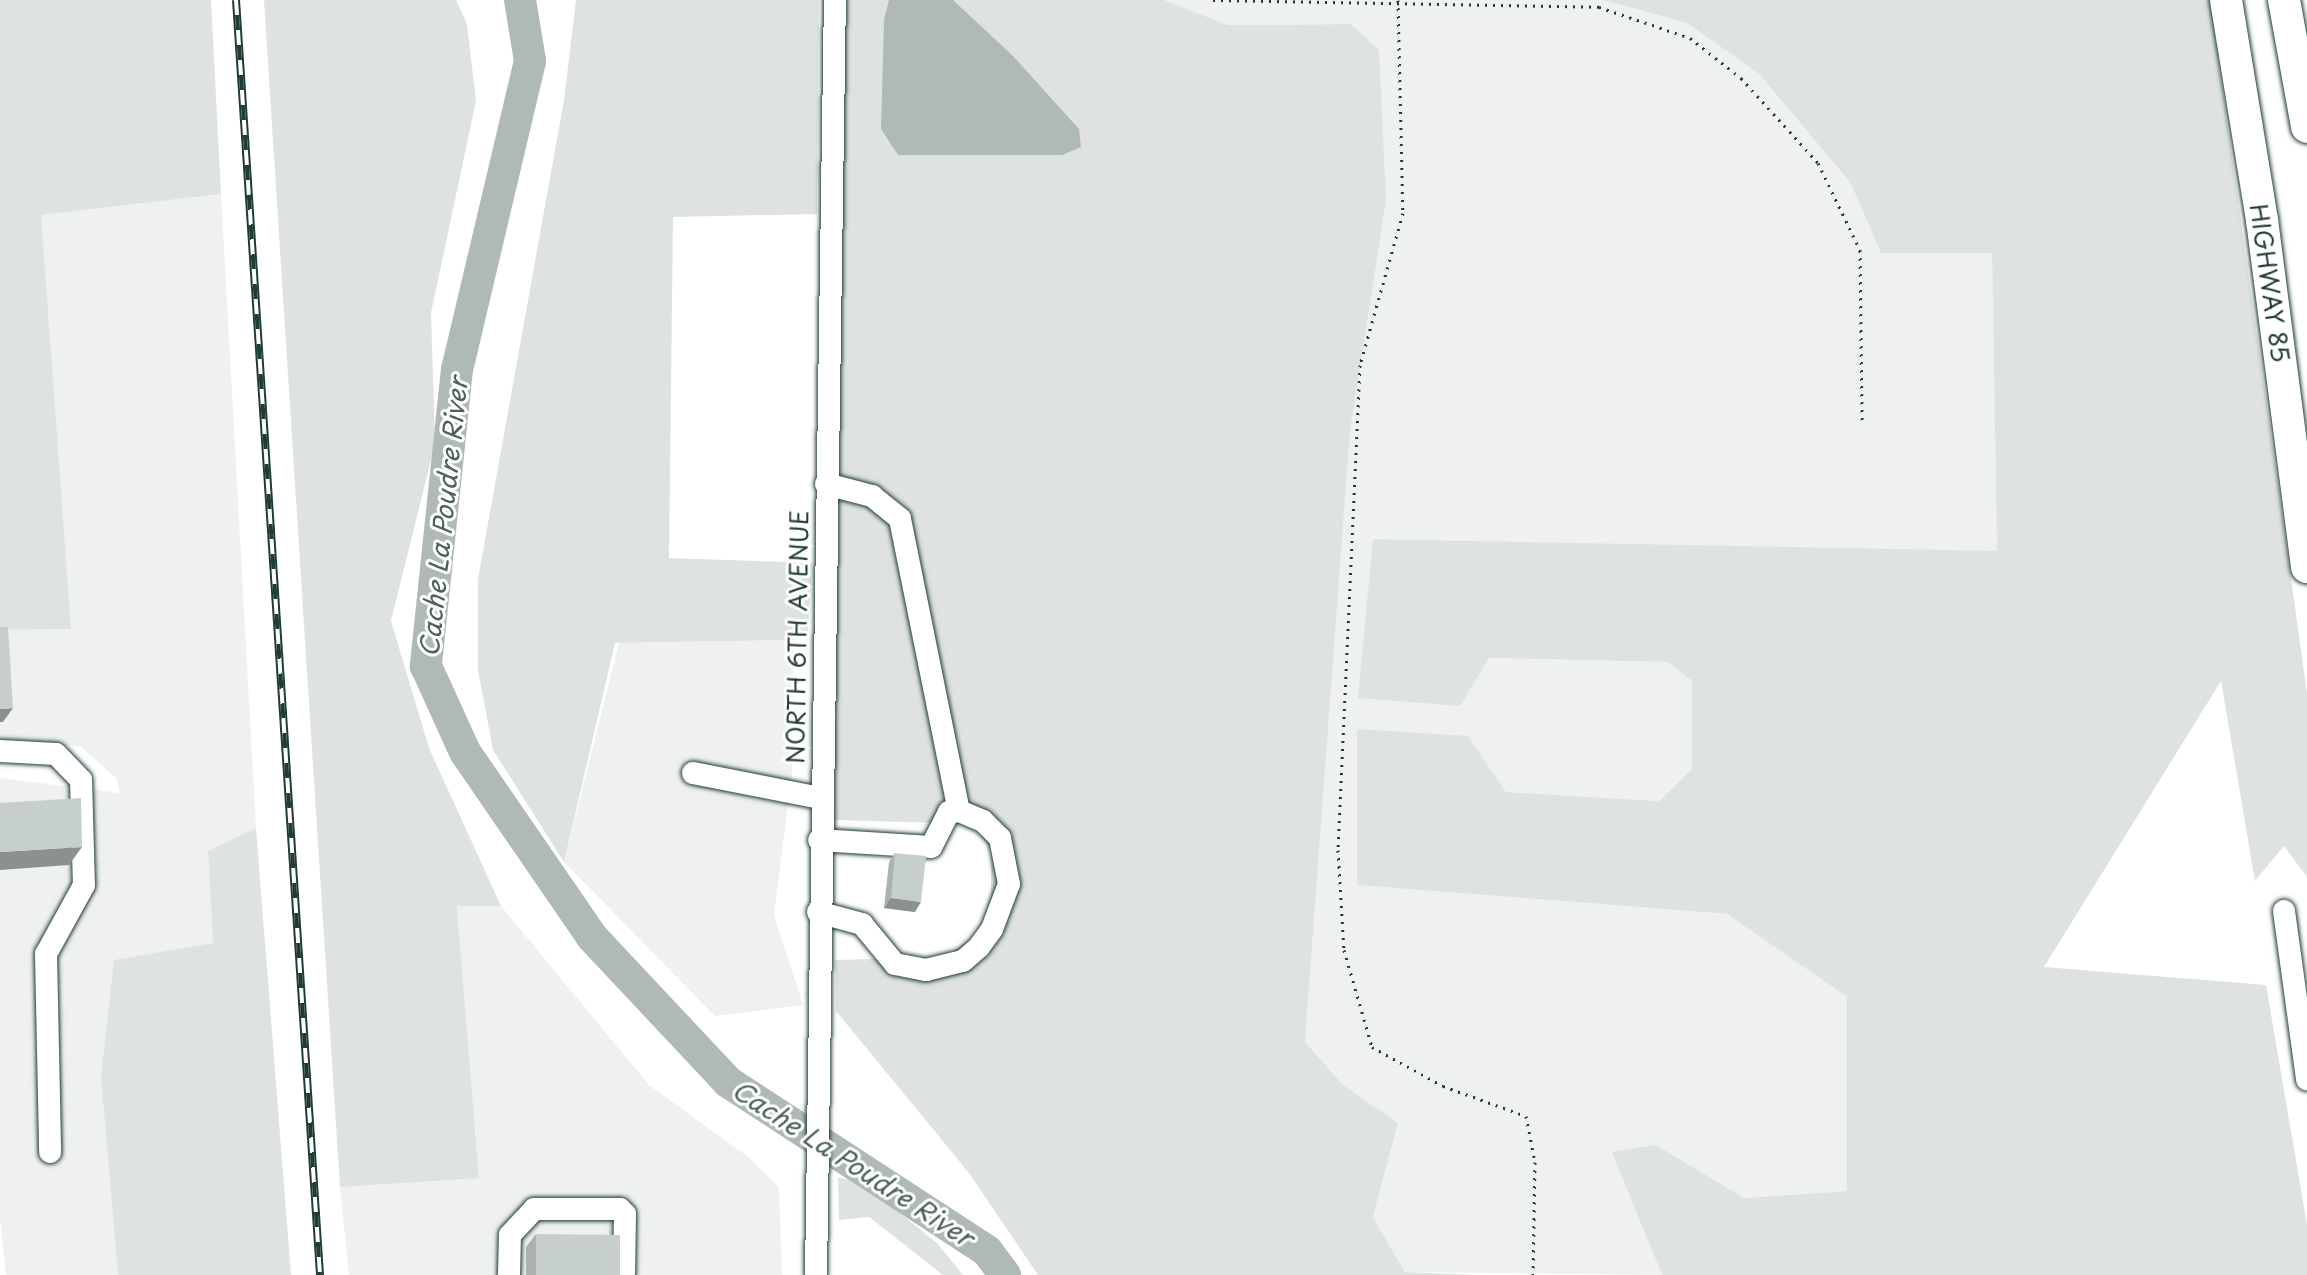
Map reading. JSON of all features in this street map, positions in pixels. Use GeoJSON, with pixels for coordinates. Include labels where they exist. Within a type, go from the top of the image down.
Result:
{"type":"FeatureCollection","features":[{"type":"Feature","properties":{"kind":"highway","name":"HIGHWAY 85"},"geometry":{"type":"LineString","coordinates":[[2226,0],[2262,220],[2307,567]]}},
{"type":"Feature","properties":{"kind":"highway"},"geometry":{"type":"LineString","coordinates":[[2284,0],[2307,127]]}},
{"type":"Feature","properties":{"kind":"street","name":"NORTH 6TH AVENUE"},"geometry":{"type":"LineString","coordinates":[[816,1275],[816,1007],[835,0]]}},
{"type":"Feature","properties":{"kind":"street"},"geometry":{"type":"LineString","coordinates":[[826,484],[872,496],[900,519],[959,811]]}},
{"type":"Feature","properties":{"kind":"street"},"geometry":{"type":"LineString","coordinates":[[0,751],[56,754],[81,780],[84,885],[46,954],[50,1152]]}},
{"type":"Feature","properties":{"kind":"street"},"geometry":{"type":"LineString","coordinates":[[693,773],[820,798]]}},
{"type":"Feature","properties":{"kind":"street"},"geometry":{"type":"LineString","coordinates":[[818,912],[862,924],[895,964],[926,970],[963,961],[992,929],[1009,884],[1000,838],[983,821],[959,811],[949,812],[931,847],[819,840]]}},
{"type":"Feature","properties":{"kind":"street"},"geometry":{"type":"LineString","coordinates":[[2284,911],[2307,1079]]}},
{"type":"Feature","properties":{"kind":"street"},"geometry":{"type":"LineString","coordinates":[[509,1275],[510,1235],[534,1209],[620,1209],[625,1214],[624,1275]]}},
{"type":"Feature","properties":{"kind":"path"},"geometry":{"type":"LineString","coordinates":[[1213,0],[1599,7],[1690,38],[1741,78],[1818,163],[1860,250],[1862,422]]}},
{"type":"Feature","properties":{"kind":"path"},"geometry":{"type":"LineString","coordinates":[[1398,2],[1403,213],[1360,365],[1338,850],[1344,950],[1372,1047],[1443,1086],[1526,1116],[1535,1162],[1533,1275]]}},
{"type":"Feature","properties":{"kind":"shaded area"},"geometry":{"type":"Polygon","coordinates":[[[0,0],[211,0],[221,194],[41,215],[71,629],[0,630],[0,0]]]}},
{"type":"Feature","properties":{"kind":"shaded area"},"geometry":{"type":"Polygon","coordinates":[[[264,0],[456,0],[467,24],[476,101],[431,313],[435,444],[391,621],[429,748],[501,906],[457,906],[479,1178],[340,1187],[264,0]]]}},
{"type":"Feature","properties":{"kind":"shaded area"},"geometry":{"type":"Polygon","coordinates":[[[576,0],[819,0],[817,214],[673,217],[669,558],[812,563],[808,632],[793,640],[615,643],[564,862],[493,750],[478,670],[478,579],[564,100],[576,0]]]}},
{"type":"Feature","properties":{"kind":"shaded area"},"geometry":{"type":"Polygon","coordinates":[[[845,0],[1164,0],[1228,25],[1351,24],[1379,50],[1386,202],[1350,432],[1305,1042],[1343,1085],[1398,1123],[1373,1217],[1405,1272],[1481,1275],[1038,1275],[969,1173],[836,1011],[835,960],[944,957],[979,934],[991,896],[991,852],[974,824],[834,820],[845,0]]]}},
{"type":"Feature","properties":{"kind":"shaded area"},"geometry":{"type":"Polygon","coordinates":[[[889,0],[953,0],[1013,56],[1079,129],[1081,147],[1062,155],[898,155],[881,129],[884,20],[889,0]]]}},
{"type":"Feature","properties":{"kind":"shaded area"},"geometry":{"type":"Polygon","coordinates":[[[1164,0],[1603,0],[1687,23],[1759,74],[1850,182],[1881,253],[1992,252],[1997,552],[1373,539],[1489,658],[1668,662],[1692,681],[1692,769],[1659,801],[1506,792],[1468,736],[1357,885],[1727,914],[1847,997],[1847,1191],[1744,1198],[1656,1145],[1613,1152],[1662,1275],[1405,1272],[1373,1217],[1398,1123],[1343,1085],[1305,1042],[1350,432],[1386,202],[1351,24],[1228,25],[1164,0]]]}},
{"type":"Feature","properties":{"kind":"shaded area"},"geometry":{"type":"Polygon","coordinates":[[[1603,0],[2210,0],[2307,693],[2307,877],[2284,846],[2255,881],[2221,681],[2044,967],[2266,985],[2307,1225],[2307,1275],[1662,1275],[1612,1152],[1656,1145],[1744,1198],[1847,1191],[1847,997],[1727,914],[1357,885],[1357,729],[1468,736],[1506,792],[1659,801],[1692,769],[1692,681],[1668,662],[1489,658],[1460,706],[1358,698],[1373,539],[1997,551],[1992,253],[1881,253],[1850,182],[1759,74],[1687,23],[1603,0]]]}},
{"type":"Feature","properties":{"kind":"shaded area"},"geometry":{"type":"Polygon","coordinates":[[[221,194],[256,828],[208,851],[213,943],[101,1078],[118,1275],[6,1275],[0,1219],[0,778],[120,793],[116,778],[80,746],[0,742],[0,630],[71,629],[40,215],[221,194]]]}},
{"type":"Feature","properties":{"kind":"shaded area"},"geometry":{"type":"Polygon","coordinates":[[[793,640],[792,773],[774,915],[803,1005],[715,1016],[564,862],[619,643],[793,640]]]}},
{"type":"Feature","properties":{"kind":"shaded area"},"geometry":{"type":"Polygon","coordinates":[[[256,828],[291,1275],[118,1275],[101,1078],[114,960],[213,943],[208,851],[256,828]]]}},
{"type":"Feature","properties":{"kind":"shaded area"},"geometry":{"type":"Polygon","coordinates":[[[457,905],[501,906],[649,1085],[747,1156],[779,1187],[782,1275],[349,1275],[340,1187],[479,1177],[457,905]]]}},
{"type":"Feature","properties":{"kind":"shaded area"},"geometry":{"type":"Polygon","coordinates":[[[838,1177],[863,1183],[938,1244],[963,1275],[943,1275],[869,1217],[839,1220],[838,1177]]]}},
{"type":"Feature","properties":{"kind":"building"},"geometry":{"type":"Polygon","coordinates":[[[0,627],[8,627],[13,708],[0,709],[0,627]]]}},
{"type":"Feature","properties":{"kind":"building"},"geometry":{"type":"Polygon","coordinates":[[[81,798],[82,847],[0,852],[0,803],[81,798]]]}},
{"type":"Feature","properties":{"kind":"building"},"geometry":{"type":"Polygon","coordinates":[[[895,853],[926,856],[921,902],[891,898],[895,853]]]}},
{"type":"Feature","properties":{"kind":"building"},"geometry":{"type":"Polygon","coordinates":[[[536,1234],[620,1235],[620,1275],[536,1275],[536,1234]]]}},
{"type":"Feature","properties":{"kind":"waterway","name":"Cache La Poudre River"},"geometry":{"type":"LineString","coordinates":[[520,0],[530,61],[457,369],[426,666],[465,752],[592,937],[728,1082],[987,1251],[1005,1275]]}},
{"type":"Feature","properties":{"kind":"railway"},"geometry":{"type":"LineString","coordinates":[[236,0],[320,1275]]}}]}
